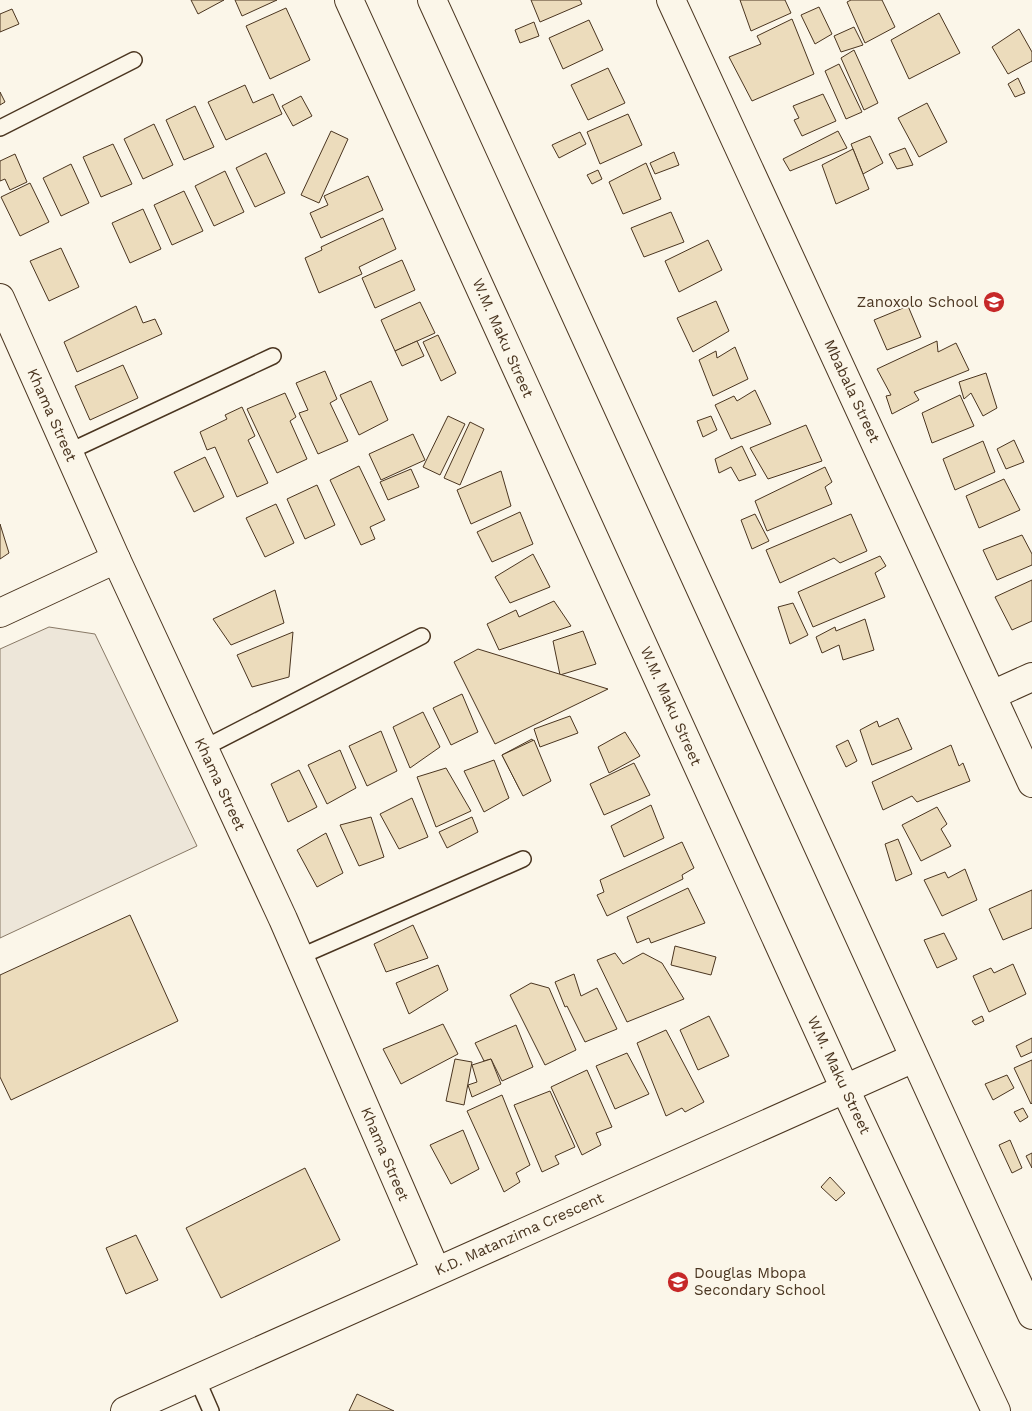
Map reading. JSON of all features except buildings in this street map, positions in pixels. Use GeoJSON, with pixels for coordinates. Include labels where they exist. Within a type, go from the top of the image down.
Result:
{"type":"FeatureCollection","features":[{"type":"Feature","properties":{"kind":"street","name":"W.M. Maku Street"},"geometry":{"type":"LineString","coordinates":[[350,0],[845,1089],[996,1411]]}},
{"type":"Feature","properties":{"kind":"street"},"geometry":{"type":"LineString","coordinates":[[432,0],[1032,1316]]}},
{"type":"Feature","properties":{"kind":"street","name":"Mbabala Street"},"geometry":{"type":"LineString","coordinates":[[671,0],[1032,783]]}},
{"type":"Feature","properties":{"kind":"street","name":"Khama Street"},"geometry":{"type":"LineString","coordinates":[[0,298],[116,559],[299,956],[436,1271]]}},
{"type":"Feature","properties":{"kind":"street"},"geometry":{"type":"LineString","coordinates":[[0,613],[116,559]]}},
{"type":"Feature","properties":{"kind":"street"},"geometry":{"type":"LineString","coordinates":[[992,695],[1032,677]]}},
{"type":"Feature","properties":{"kind":"street","name":"K.D. Matanzima Crescent"},"geometry":{"type":"LineString","coordinates":[[125,1411],[914,1058]]}},
{"type":"Feature","properties":{"kind":"lane"},"geometry":{"type":"LineString","coordinates":[[0,128],[134,60]]}},
{"type":"Feature","properties":{"kind":"lane"},"geometry":{"type":"LineString","coordinates":[[68,452],[272,356]]}},
{"type":"Feature","properties":{"kind":"lane"},"geometry":{"type":"LineString","coordinates":[[204,748],[422,636]]}},
{"type":"Feature","properties":{"kind":"lane"},"geometry":{"type":"LineString","coordinates":[[299,956],[523,859]]}},
{"type":"Feature","properties":{"kind":"lane"},"geometry":{"type":"LineString","coordinates":[[197,1379],[211,1411]]}},
{"type":"Feature","properties":{"kind":"shaded area"},"geometry":{"type":"Polygon","coordinates":[[[49,627],[95,634],[197,846],[0,938],[0,649],[49,627]]]}},
{"type":"Feature","properties":{"kind":"place","name":"Zanoxolo School"},"geometry":{"type":"Point","coordinates":[994,302]}},
{"type":"Feature","properties":{"kind":"place","name":"Douglas Mbopa Secondary School"},"geometry":{"type":"Point","coordinates":[678,1282]}}]}
